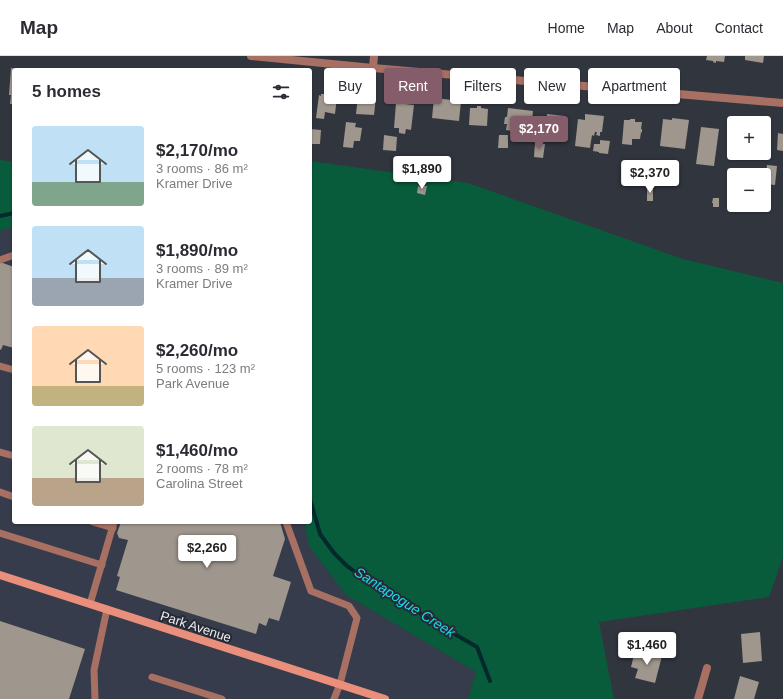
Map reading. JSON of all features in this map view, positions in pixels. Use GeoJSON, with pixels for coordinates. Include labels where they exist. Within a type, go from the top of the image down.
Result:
{"type":"FeatureCollection","features":[{"type":"Feature","properties":{"kind":"street"},"geometry":{"type":"LineString","coordinates":[[250,56],[373,68],[374,56]]}},
{"type":"Feature","properties":{"kind":"street"},"geometry":{"type":"LineString","coordinates":[[376,68],[783,102]]}},
{"type":"Feature","properties":{"kind":"street","name":"Park Avenue"},"geometry":{"type":"LineString","coordinates":[[0,575],[385,699]]}},
{"type":"Feature","properties":{"kind":"street"},"geometry":{"type":"LineString","coordinates":[[698,699],[707,668]]}},
{"type":"Feature","properties":{"kind":"lane"},"geometry":{"type":"LineString","coordinates":[[0,260],[12,255]]}},
{"type":"Feature","properties":{"kind":"lane"},"geometry":{"type":"LineString","coordinates":[[0,366],[12,369]]}},
{"type":"Feature","properties":{"kind":"lane"},"geometry":{"type":"LineString","coordinates":[[0,452],[12,455]]}},
{"type":"Feature","properties":{"kind":"lane"},"geometry":{"type":"LineString","coordinates":[[0,492],[12,496]]}},
{"type":"Feature","properties":{"kind":"lane"},"geometry":{"type":"LineString","coordinates":[[287,524],[311,591],[349,606],[357,618],[340,684],[334,699]]}},
{"type":"Feature","properties":{"kind":"lane"},"geometry":{"type":"LineString","coordinates":[[90,604],[114,525]]}},
{"type":"Feature","properties":{"kind":"lane"},"geometry":{"type":"LineString","coordinates":[[0,533],[102,564]]}},
{"type":"Feature","properties":{"kind":"lane"},"geometry":{"type":"LineString","coordinates":[[95,699],[94,670],[107,609]]}},
{"type":"Feature","properties":{"kind":"lane"},"geometry":{"type":"LineString","coordinates":[[152,677],[222,699]]}},
{"type":"Feature","properties":{"kind":"shaded area"},"geometry":{"type":"Polygon","coordinates":[[[7,228],[12,229],[12,524],[304,524],[309,546],[346,595],[476,672],[468,699],[0,699],[0,231],[7,228]]]}},
{"type":"Feature","properties":{"kind":"green space"},"geometry":{"type":"Polygon","coordinates":[[[0,160],[12,162],[12,229],[7,228],[0,231],[0,160]]]}},
{"type":"Feature","properties":{"kind":"green space"},"geometry":{"type":"Polygon","coordinates":[[[312,161],[468,183],[683,259],[783,283],[783,557],[769,597],[599,622],[614,699],[468,699],[476,672],[346,595],[309,546],[304,524],[312,524],[312,161]]]}},
{"type":"Feature","properties":{"kind":"building"},"geometry":{"type":"Polygon","coordinates":[[[707,56],[725,56],[724,62],[716,61],[716,63],[706,60],[707,56]]]}},
{"type":"Feature","properties":{"kind":"building"},"geometry":{"type":"Polygon","coordinates":[[[745,56],[764,56],[763,63],[745,60],[745,56]]]}},
{"type":"Feature","properties":{"kind":"building"},"geometry":{"type":"Polygon","coordinates":[[[11,68],[12,104],[10,104],[11,95],[9,95],[11,68]]]}},
{"type":"Feature","properties":{"kind":"building"},"geometry":{"type":"Polygon","coordinates":[[[321,94],[324,94],[324,104],[336,104],[335,114],[325,112],[324,119],[316,118],[319,95],[321,96],[321,94]]]}},
{"type":"Feature","properties":{"kind":"building"},"geometry":{"type":"Polygon","coordinates":[[[442,99],[450,100],[450,104],[461,104],[459,121],[432,118],[433,104],[442,104],[442,99]]]}},
{"type":"Feature","properties":{"kind":"building"},"geometry":{"type":"Polygon","coordinates":[[[357,104],[375,104],[374,115],[356,114],[357,104]]]}},
{"type":"Feature","properties":{"kind":"building"},"geometry":{"type":"Polygon","coordinates":[[[396,104],[414,105],[411,130],[406,129],[405,134],[399,133],[399,128],[394,128],[396,104]]]}},
{"type":"Feature","properties":{"kind":"building"},"geometry":{"type":"Polygon","coordinates":[[[477,106],[488,109],[487,126],[469,125],[470,108],[477,108],[477,106]]]}},
{"type":"Feature","properties":{"kind":"building"},"geometry":{"type":"Polygon","coordinates":[[[508,108],[533,111],[530,139],[512,136],[512,131],[506,130],[507,124],[504,124],[505,117],[507,117],[508,108]]]}},
{"type":"Feature","properties":{"kind":"building"},"geometry":{"type":"Polygon","coordinates":[[[547,114],[565,116],[564,132],[546,130],[547,114]]]}},
{"type":"Feature","properties":{"kind":"building"},"geometry":{"type":"Polygon","coordinates":[[[585,114],[604,116],[602,132],[600,132],[600,136],[596,135],[597,132],[595,132],[594,136],[592,135],[590,148],[575,146],[578,119],[585,120],[585,114]]]}},
{"type":"Feature","properties":{"kind":"building"},"geometry":{"type":"Polygon","coordinates":[[[672,118],[689,120],[685,149],[660,146],[663,119],[672,120],[672,118]]]}},
{"type":"Feature","properties":{"kind":"building"},"geometry":{"type":"Polygon","coordinates":[[[635,119],[635,122],[642,122],[642,133],[641,132],[640,139],[632,139],[632,145],[622,144],[624,120],[635,119]]]}},
{"type":"Feature","properties":{"kind":"building"},"geometry":{"type":"Polygon","coordinates":[[[346,122],[356,123],[355,127],[362,128],[360,141],[354,141],[353,148],[343,147],[346,122]]]}},
{"type":"Feature","properties":{"kind":"building"},"geometry":{"type":"Polygon","coordinates":[[[701,127],[719,129],[714,166],[696,164],[701,127]]]}},
{"type":"Feature","properties":{"kind":"building"},"geometry":{"type":"Polygon","coordinates":[[[312,129],[321,130],[320,144],[312,144],[312,129]]]}},
{"type":"Feature","properties":{"kind":"building"},"geometry":{"type":"Polygon","coordinates":[[[778,133],[783,134],[783,151],[777,150],[778,133]]]}},
{"type":"Feature","properties":{"kind":"building"},"geometry":{"type":"Polygon","coordinates":[[[384,135],[397,137],[396,151],[383,150],[384,135]]]}},
{"type":"Feature","properties":{"kind":"building"},"geometry":{"type":"Polygon","coordinates":[[[499,135],[508,135],[508,148],[498,148],[499,135]]]}},
{"type":"Feature","properties":{"kind":"building"},"geometry":{"type":"Polygon","coordinates":[[[600,140],[610,141],[608,154],[593,151],[594,144],[600,144],[600,140]]]}},
{"type":"Feature","properties":{"kind":"building"},"geometry":{"type":"Polygon","coordinates":[[[535,143],[545,144],[543,158],[534,157],[535,143]]]}},
{"type":"Feature","properties":{"kind":"building"},"geometry":{"type":"Polygon","coordinates":[[[767,165],[777,166],[775,185],[771,185],[771,168],[767,168],[767,165]]]}},
{"type":"Feature","properties":{"kind":"building"},"geometry":{"type":"Polygon","coordinates":[[[422,183],[425,184],[424,186],[427,186],[425,195],[417,193],[418,186],[421,187],[422,183]]]}},
{"type":"Feature","properties":{"kind":"building"},"geometry":{"type":"Polygon","coordinates":[[[647,187],[653,187],[653,201],[647,201],[647,187]]]}},
{"type":"Feature","properties":{"kind":"building"},"geometry":{"type":"Polygon","coordinates":[[[713,198],[719,198],[719,207],[713,207],[713,198]]]}},
{"type":"Feature","properties":{"kind":"building"},"geometry":{"type":"Polygon","coordinates":[[[0,262],[12,266],[12,347],[3,345],[1,350],[0,262]]]}},
{"type":"Feature","properties":{"kind":"building"},"geometry":{"type":"Polygon","coordinates":[[[120,524],[281,524],[285,539],[273,576],[291,582],[279,621],[269,618],[266,626],[259,623],[256,634],[116,590],[120,577],[117,576],[128,540],[119,538],[117,533],[120,524]]]}},
{"type":"Feature","properties":{"kind":"building"},"geometry":{"type":"Polygon","coordinates":[[[0,621],[85,649],[69,699],[0,699],[0,621]]]}},
{"type":"Feature","properties":{"kind":"building"},"geometry":{"type":"Polygon","coordinates":[[[760,632],[762,661],[743,663],[741,634],[760,632]]]}},
{"type":"Feature","properties":{"kind":"building"},"geometry":{"type":"Polygon","coordinates":[[[635,651],[642,653],[642,651],[662,656],[655,683],[635,678],[638,669],[631,667],[635,651]]]}},
{"type":"Feature","properties":{"kind":"building"},"geometry":{"type":"Polygon","coordinates":[[[740,676],[759,682],[754,699],[734,699],[740,676]]]}},
{"type":"Feature","properties":{"kind":"waterway","name":"Santapogue Creek"},"geometry":{"type":"LineString","coordinates":[[0,216],[12,213]]}},
{"type":"Feature","properties":{"kind":"waterway","name":"Santapogue Creek"},"geometry":{"type":"LineString","coordinates":[[312,506],[320,534],[334,553],[347,566],[366,580],[404,601],[425,617],[477,647],[490,681]]}}]}
